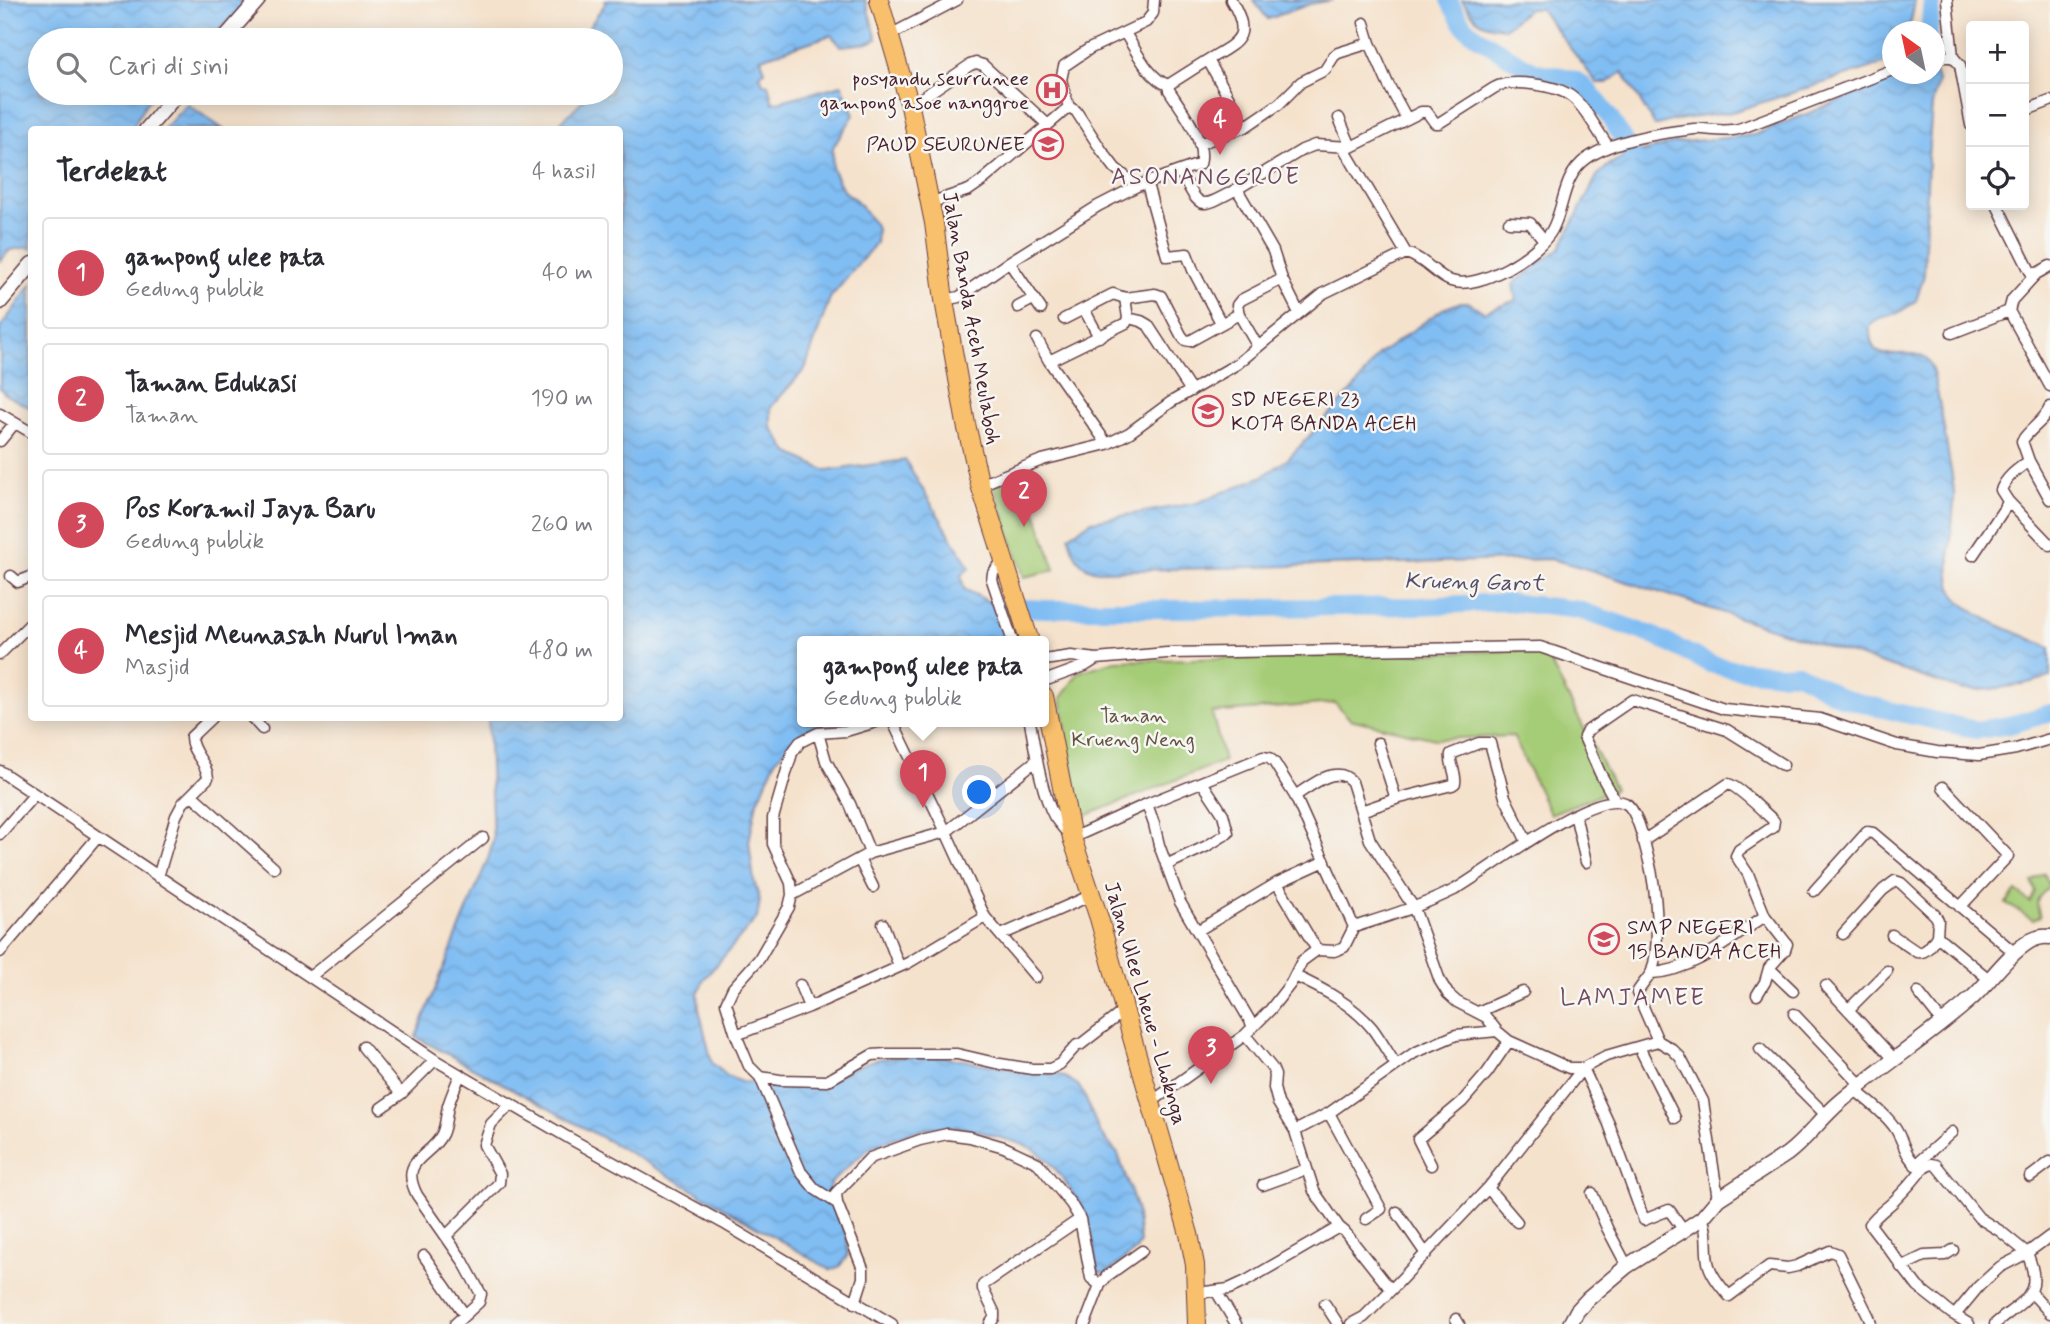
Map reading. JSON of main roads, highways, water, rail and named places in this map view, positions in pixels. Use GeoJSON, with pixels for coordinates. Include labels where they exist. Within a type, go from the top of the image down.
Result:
{"type":"FeatureCollection","features":[{"type":"Feature","properties":{"kind":"highway","name":"Jalan Banda Aceh Meulaboh"},"geometry":{"type":"LineString","coordinates":[[879,0],[911,106],[934,223],[944,300],[966,424],[980,485],[1004,559],[1004,588],[1027,636]]}},
{"type":"Feature","properties":{"kind":"highway","name":"Jalan Ulee Lheue - Lhoknga"},"geometry":{"type":"LineString","coordinates":[[1049,721],[1072,838],[1092,895],[1189,1234],[1195,1265],[1197,1324]]}},
{"type":"Feature","properties":{"kind":"water"},"geometry":{"type":"Polygon","coordinates":[[[0,0],[249,0],[221,28],[28,28],[28,105],[145,105],[134,126],[28,126],[28,247],[10,250],[0,261],[0,0]]]}},
{"type":"Feature","properties":{"kind":"water"},"geometry":{"type":"Polygon","coordinates":[[[605,0],[865,0],[877,39],[868,43],[841,46],[831,35],[761,58],[765,71],[760,74],[763,84],[768,84],[773,103],[842,85],[854,115],[833,147],[832,168],[843,190],[857,201],[877,228],[876,243],[830,298],[805,369],[771,407],[771,426],[788,452],[826,471],[905,460],[970,568],[961,575],[964,589],[999,607],[1009,636],[797,636],[797,727],[817,727],[803,732],[776,759],[756,806],[749,842],[754,881],[760,900],[757,918],[704,979],[698,994],[712,1063],[727,1076],[741,1082],[814,1084],[883,1058],[940,1056],[1030,1072],[1059,1074],[1078,1085],[1100,1133],[1118,1154],[1136,1207],[1140,1243],[1135,1251],[1107,1273],[1099,1273],[1097,1270],[1089,1229],[1072,1193],[1044,1157],[1024,1145],[976,1130],[939,1127],[914,1131],[870,1149],[830,1184],[828,1192],[847,1235],[848,1255],[839,1267],[831,1270],[616,1145],[416,1037],[489,856],[493,839],[488,721],[623,721],[623,126],[557,126],[578,105],[623,105],[623,28],[588,28],[605,0]]]}},
{"type":"Feature","properties":{"kind":"water"},"geometry":{"type":"Polygon","coordinates":[[[1253,0],[1333,0],[1310,4],[1268,19],[1253,0]]]}},
{"type":"Feature","properties":{"kind":"water"},"geometry":{"type":"Polygon","coordinates":[[[1462,0],[1915,0],[1911,21],[1882,21],[1882,64],[1732,112],[1670,121],[1655,126],[1623,72],[1607,83],[1597,83],[1540,9],[1529,9],[1504,28],[1478,21],[1462,0]]]}},
{"type":"Feature","properties":{"kind":"water"},"geometry":{"type":"Polygon","coordinates":[[[1882,84],[1937,84],[1932,105],[1928,158],[1924,275],[1916,301],[1898,313],[1880,318],[1870,326],[1871,340],[1875,349],[1881,353],[1916,355],[1927,359],[1931,366],[1953,483],[1954,505],[1949,562],[1952,587],[1956,596],[1975,613],[2050,648],[2050,677],[2006,687],[1963,690],[1551,559],[1098,571],[1086,567],[1075,554],[1069,536],[1092,521],[1197,503],[1263,476],[1288,459],[1357,385],[1378,355],[1443,309],[1468,302],[1484,312],[1516,300],[1513,284],[1560,248],[1597,176],[1610,164],[1624,157],[1674,143],[1754,135],[1882,84]]]}},
{"type":"Feature","properties":{"kind":"water"},"geometry":{"type":"Polygon","coordinates":[[[188,105],[219,126],[167,126],[188,105]]]}},
{"type":"Feature","properties":{"kind":"water"},"geometry":{"type":"Polygon","coordinates":[[[28,289],[28,406],[6,395],[0,388],[0,328],[28,289]]]}},
{"type":"Feature","properties":{"kind":"waterway"},"geometry":{"type":"LineString","coordinates":[[1449,0],[1466,28],[1489,44],[1535,71],[1572,79],[1585,87],[1608,115],[1632,155]]}},
{"type":"Feature","properties":{"kind":"waterway"},"geometry":{"type":"LineString","coordinates":[[1930,21],[1932,0]]}},
{"type":"Feature","properties":{"kind":"waterway","name":"Krueng Garot"},"geometry":{"type":"LineString","coordinates":[[999,607],[1177,609],[1508,602],[1579,610],[1652,635],[1710,664],[1732,669],[1798,673],[1842,698],[1977,730],[2010,725],[2050,713]]}},
{"type":"Feature","properties":{"kind":"place","name":"posyandu seurrunee gampong asoe nanggroe"},"geometry":{"type":"Point","coordinates":[1052,90]}},
{"type":"Feature","properties":{"kind":"place","name":"PAUD SEURUNEE"},"geometry":{"type":"Point","coordinates":[1048,144]}},
{"type":"Feature","properties":{"kind":"place","name":"Mesjid Meunasah Nurul Iman"},"geometry":{"type":"Point","coordinates":[1220,155]}},
{"type":"Feature","properties":{"kind":"place","name":"SD NEGERI 23 KOTA BANDA ACEH"},"geometry":{"type":"Point","coordinates":[1208,411]}},
{"type":"Feature","properties":{"kind":"place","name":"Taman Edukasi"},"geometry":{"type":"Point","coordinates":[1024,527]}},
{"type":"Feature","properties":{"kind":"place","name":"gampong ulee pata"},"geometry":{"type":"Point","coordinates":[923,808]}},
{"type":"Feature","properties":{"kind":"place","name":"SMP NEGERI 15 BANDA ACEH"},"geometry":{"type":"Point","coordinates":[1604,939]}},
{"type":"Feature","properties":{"kind":"place","name":"Pos Koramil Jaya Baru"},"geometry":{"type":"Point","coordinates":[1211,1084]}},
{"type":"Feature","properties":{"kind":"district","name":"ASONANGGROE"},"geometry":{"type":"Point","coordinates":[1206,176]}},
{"type":"Feature","properties":{"kind":"district","name":"LAMJAMEE"},"geometry":{"type":"Point","coordinates":[1633,997]}},
{"type":"Feature","properties":{"kind":"park label","name":"Taman Krueng Neng"},"geometry":{"type":"Point","coordinates":[1133,727]}}]}
